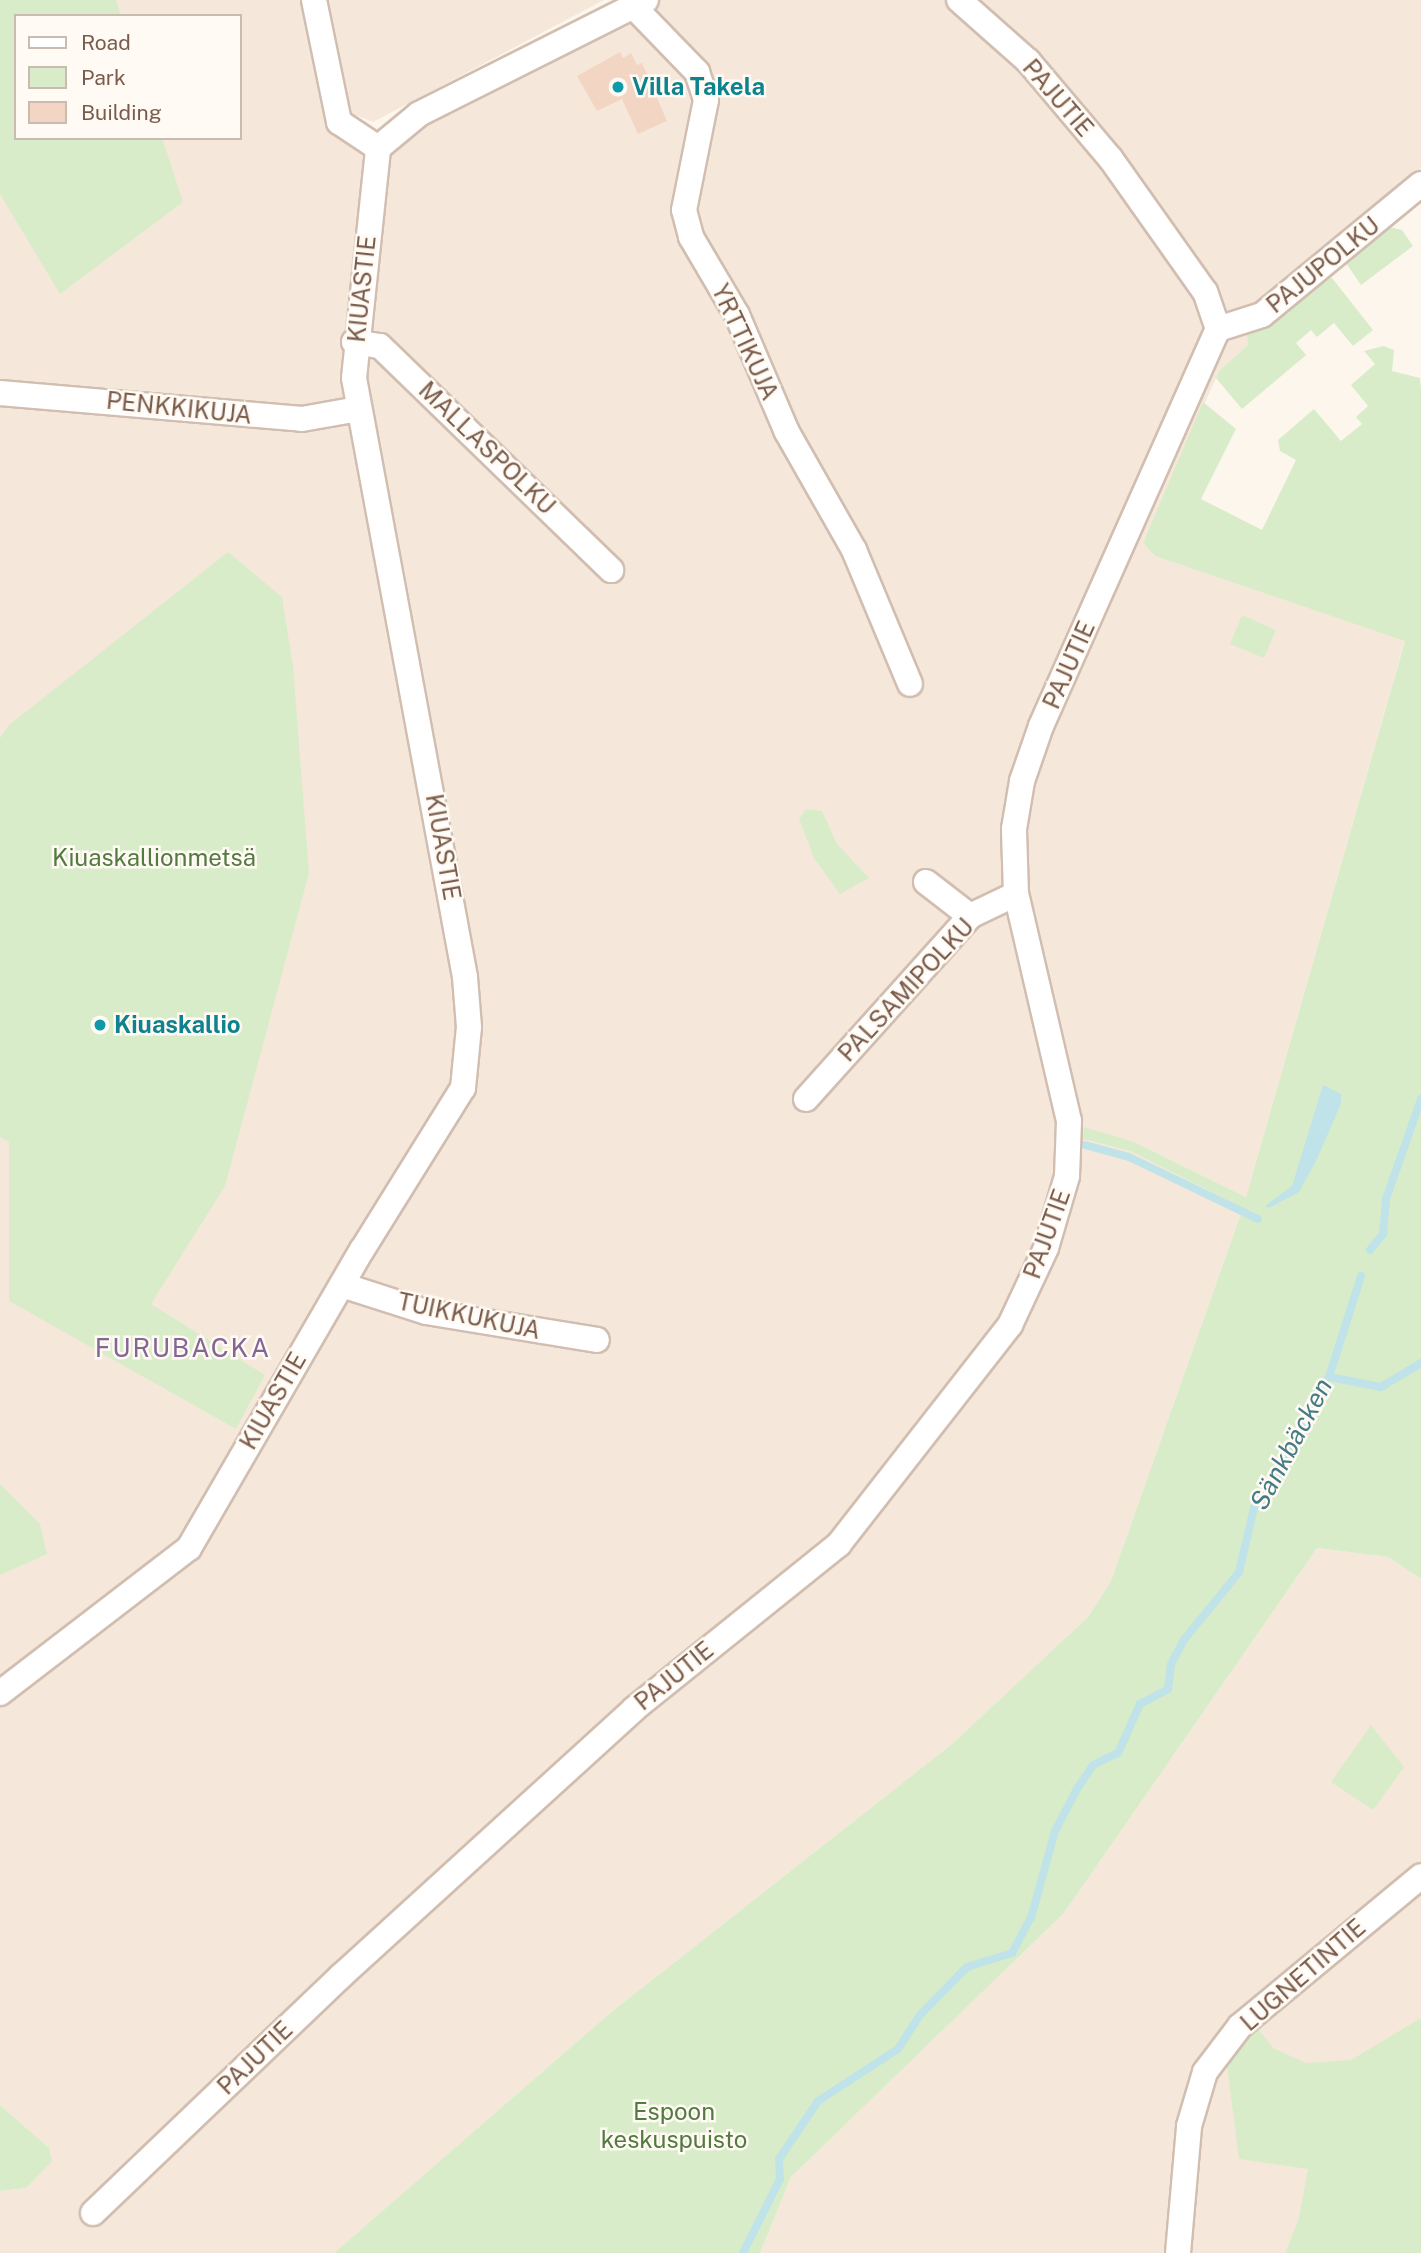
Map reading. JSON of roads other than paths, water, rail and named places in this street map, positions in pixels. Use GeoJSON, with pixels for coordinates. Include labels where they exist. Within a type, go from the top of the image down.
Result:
{"type":"FeatureCollection","features":[{"type":"Feature","properties":{"kind":"street"},"geometry":{"type":"LineString","coordinates":[[314,0],[339,122],[378,148],[419,114],[640,3]]}},
{"type":"Feature","properties":{"kind":"street","name":"PAJUTIE"},"geometry":{"type":"LineString","coordinates":[[93,2213],[341,1976],[634,1709],[839,1544],[1010,1325],[1046,1248],[1068,1176],[1068,1135],[1016,894],[1014,829],[1030,754],[1217,329],[1205,292],[1110,158],[1028,61],[959,0]]}},
{"type":"Feature","properties":{"kind":"street","name":"YRTTIKUJA"},"geometry":{"type":"LineString","coordinates":[[640,3],[697,72],[706,100],[684,211],[691,237],[737,315],[787,432],[854,550],[910,684]]}},
{"type":"Feature","properties":{"kind":"street","name":"KIUASTIE"},"geometry":{"type":"LineString","coordinates":[[0,1693],[189,1548],[342,1285],[463,1088],[468,1027],[418,704],[359,409],[354,342],[378,148]]}},
{"type":"Feature","properties":{"kind":"street","name":"PAJUPOLKU"},"geometry":{"type":"LineString","coordinates":[[1217,329],[1262,315],[1421,184]]}},
{"type":"Feature","properties":{"kind":"street","name":"MALLASPOLKU"},"geometry":{"type":"LineString","coordinates":[[354,342],[380,346],[611,570]]}},
{"type":"Feature","properties":{"kind":"street","name":"PENKKIKUJA"},"geometry":{"type":"LineString","coordinates":[[0,393],[302,419],[359,409]]}},
{"type":"Feature","properties":{"kind":"street"},"geometry":{"type":"LineString","coordinates":[[926,882],[970,916]]}},
{"type":"Feature","properties":{"kind":"street","name":"PALSAMIPOLKU"},"geometry":{"type":"LineString","coordinates":[[806,1099],[970,916],[1016,894]]}},
{"type":"Feature","properties":{"kind":"street","name":"TUIKKUKUJA"},"geometry":{"type":"LineString","coordinates":[[342,1285],[426,1312],[597,1340]]}},
{"type":"Feature","properties":{"kind":"street","name":"LUGNETINTIE"},"geometry":{"type":"LineString","coordinates":[[1178,2253],[1191,2113],[1205,2072],[1240,2026],[1421,1876]]}},
{"type":"Feature","properties":{"kind":"water"},"geometry":{"type":"Polygon","coordinates":[[[1323,1085],[1341,1094],[1341,1104],[1316,1161],[1299,1192],[1269,1208],[1265,1206],[1292,1186],[1323,1085]]]}},
{"type":"Feature","properties":{"kind":"waterway","name":"Sänkbäcken"},"geometry":{"type":"LineString","coordinates":[[1370,1250],[1383,1234],[1386,1199],[1421,1099]]}},
{"type":"Feature","properties":{"kind":"waterway"},"geometry":{"type":"LineString","coordinates":[[1085,1145],[1129,1157],[1258,1219]]}},
{"type":"Feature","properties":{"kind":"waterway","name":"Sänkbäcken"},"geometry":{"type":"LineString","coordinates":[[743,2253],[780,2179],[779,2159],[818,2101],[898,2049],[920,2015],[967,1967],[1012,1953],[1031,1918],[1055,1831],[1077,1789],[1093,1765],[1118,1753],[1140,1704],[1168,1689],[1171,1664],[1183,1641],[1239,1572],[1254,1508],[1278,1480],[1314,1396],[1329,1377],[1361,1276]]}},
{"type":"Feature","properties":{"kind":"waterway"},"geometry":{"type":"LineString","coordinates":[[1329,1377],[1381,1387],[1421,1363]]}},
{"type":"Feature","properties":{"kind":"place","name":"Villa Takela"},"geometry":{"type":"Point","coordinates":[618,87]}},
{"type":"Feature","properties":{"kind":"place","name":"Kiuaskallio"},"geometry":{"type":"Point","coordinates":[100,1025]}},
{"type":"Feature","properties":{"kind":"district","name":"FURUBACKA"},"geometry":{"type":"Point","coordinates":[183,1348]}},
{"type":"Feature","properties":{"kind":"park label","name":"Kiuaskallionmetsä"},"geometry":{"type":"Point","coordinates":[154,858]}},
{"type":"Feature","properties":{"kind":"park label","name":"Espoon keskuspuisto"},"geometry":{"type":"Point","coordinates":[674,2126]}}]}
